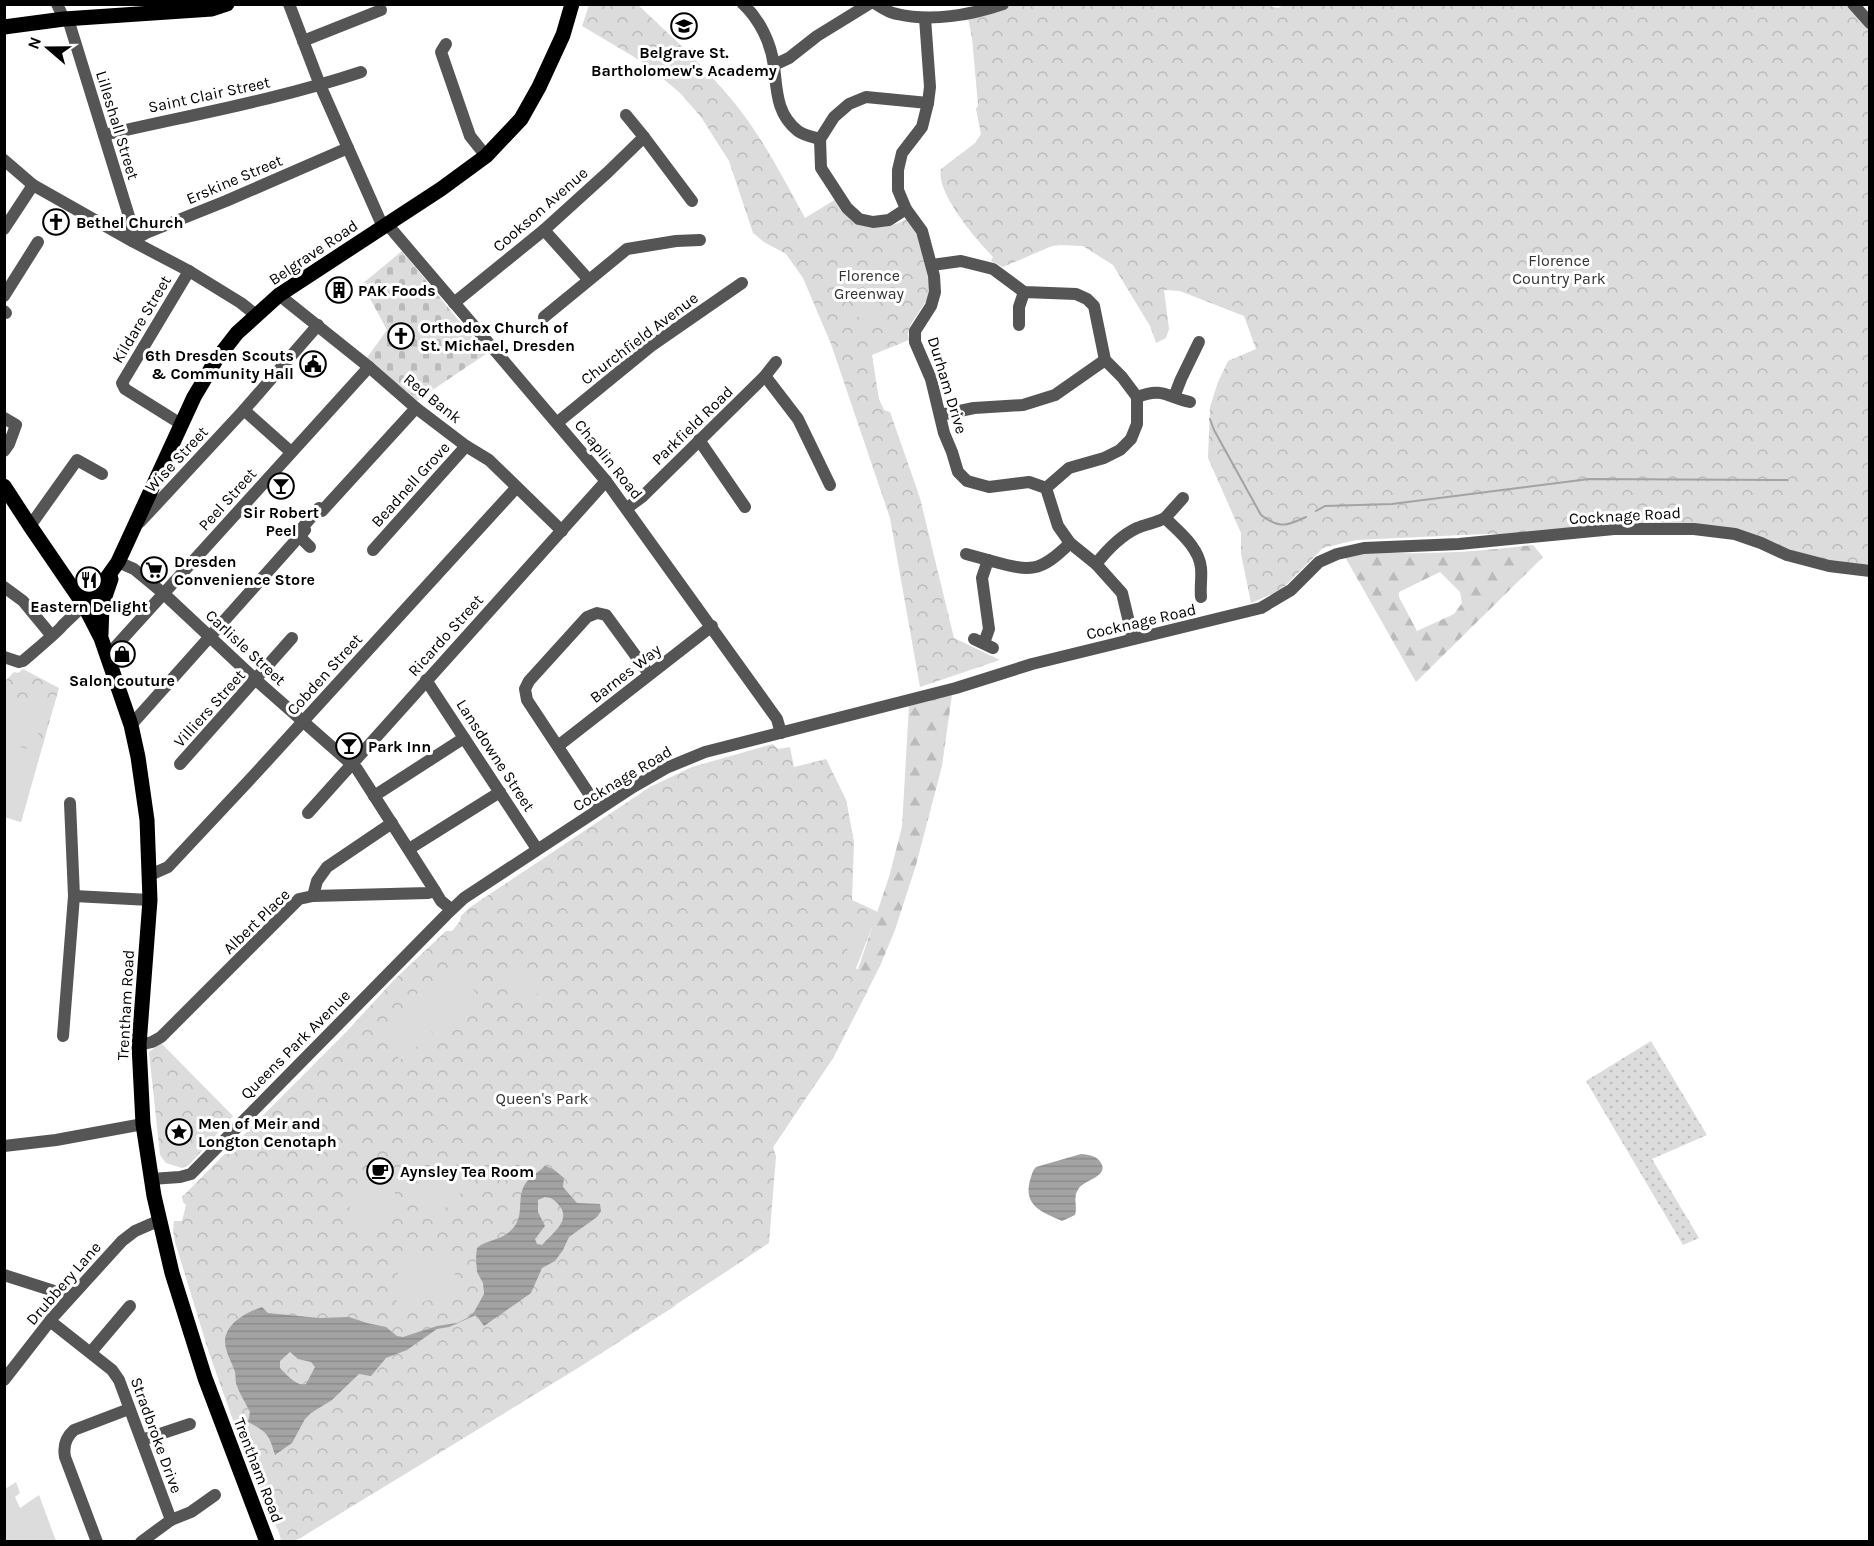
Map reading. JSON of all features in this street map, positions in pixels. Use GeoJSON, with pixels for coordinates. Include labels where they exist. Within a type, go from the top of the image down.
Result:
{"type":"FeatureCollection","features":[{"type":"Feature","properties":{"kind":"main road"},"geometry":{"type":"LineString","coordinates":[[4,27],[63,14],[212,9],[227,4]]}},
{"type":"Feature","properties":{"kind":"main road","name":"Belgrave Road"},"geometry":{"type":"LineString","coordinates":[[112,643],[102,605],[116,565],[181,424],[216,360],[237,333],[279,295],[441,189],[486,156],[520,119],[539,87],[563,35],[572,4]]}},
{"type":"Feature","properties":{"kind":"main road","name":"Trentham Road"},"geometry":{"type":"LineString","coordinates":[[4,486],[112,643],[138,757],[147,820],[150,900],[139,1045],[143,1124],[158,1221],[205,1378],[267,1542]]}},
{"type":"Feature","properties":{"kind":"main road","name":"Belgrave Road"},"geometry":{"type":"LineString","coordinates":[[84,605],[116,565]]}},
{"type":"Feature","properties":{"kind":"street","name":"Chaplin Road"},"geometry":{"type":"LineString","coordinates":[[289,4],[320,85],[385,225],[558,422],[606,481],[777,719],[781,733]]}},
{"type":"Feature","properties":{"kind":"street"},"geometry":{"type":"LineString","coordinates":[[774,64],[789,58],[817,36],[869,4]]}},
{"type":"Feature","properties":{"kind":"street"},"geometry":{"type":"LineString","coordinates":[[876,4],[895,14],[925,18],[981,12],[1003,4]]}},
{"type":"Feature","properties":{"kind":"street"},"geometry":{"type":"LineString","coordinates":[[1853,4],[1869,23]]}},
{"type":"Feature","properties":{"kind":"street"},"geometry":{"type":"LineString","coordinates":[[739,6],[755,16],[765,35],[774,64],[777,99],[786,118],[798,131],[820,139]]}},
{"type":"Feature","properties":{"kind":"street"},"geometry":{"type":"LineString","coordinates":[[303,41],[381,10]]}},
{"type":"Feature","properties":{"kind":"street","name":"Lilleshall Street"},"geometry":{"type":"LineString","coordinates":[[63,14],[132,226],[132,241]]}},
{"type":"Feature","properties":{"kind":"street","name":"Durham Drive"},"geometry":{"type":"LineString","coordinates":[[925,18],[930,87],[928,103],[922,128],[902,153],[898,170],[898,190],[906,209],[922,231],[932,265],[935,292],[931,306],[915,332],[915,342],[931,379],[944,433],[958,472],[967,481],[989,487],[1029,482],[1047,491]]}},
{"type":"Feature","properties":{"kind":"street"},"geometry":{"type":"LineString","coordinates":[[446,44],[441,52],[451,83],[470,136],[486,156]]}},
{"type":"Feature","properties":{"kind":"street","name":"Saint Clair Street"},"geometry":{"type":"LineString","coordinates":[[104,135],[320,85],[361,72]]}},
{"type":"Feature","properties":{"kind":"street"},"geometry":{"type":"LineString","coordinates":[[906,209],[889,220],[873,222],[859,219],[847,208],[821,168],[820,139],[834,117],[849,104],[866,97],[928,103]]}},
{"type":"Feature","properties":{"kind":"street"},"geometry":{"type":"LineString","coordinates":[[631,116],[692,201]]}},
{"type":"Feature","properties":{"kind":"street","name":"Cookson Avenue"},"geometry":{"type":"LineString","coordinates":[[454,303],[544,230],[644,137]]}},
{"type":"Feature","properties":{"kind":"street","name":"Erskine Street"},"geometry":{"type":"LineString","coordinates":[[132,241],[146,233],[348,148]]}},
{"type":"Feature","properties":{"kind":"street"},"geometry":{"type":"LineString","coordinates":[[4,160],[33,185],[189,271],[256,315]]}},
{"type":"Feature","properties":{"kind":"street"},"geometry":{"type":"LineString","coordinates":[[4,229],[33,185]]}},
{"type":"Feature","properties":{"kind":"street"},"geometry":{"type":"LineString","coordinates":[[544,230],[588,279]]}},
{"type":"Feature","properties":{"kind":"street"},"geometry":{"type":"LineString","coordinates":[[544,317],[627,249],[676,241],[700,240]]}},
{"type":"Feature","properties":{"kind":"street"},"geometry":{"type":"LineString","coordinates":[[4,296],[38,242]]}},
{"type":"Feature","properties":{"kind":"street"},"geometry":{"type":"LineString","coordinates":[[932,265],[961,261],[993,269],[1024,292],[1076,294],[1087,299],[1094,306],[1105,360],[1122,376],[1137,397],[1137,424],[1131,440],[1120,450],[1104,458],[1070,468],[1047,491],[1058,526],[1070,543],[1096,564],[1122,593],[1133,639]]}},
{"type":"Feature","properties":{"kind":"street","name":"Kildare Street"},"geometry":{"type":"LineString","coordinates":[[181,424],[125,389],[122,384],[189,271]]}},
{"type":"Feature","properties":{"kind":"street","name":"Churchfield Avenue"},"geometry":{"type":"LineString","coordinates":[[558,422],[651,346],[742,283]]}},
{"type":"Feature","properties":{"kind":"street"},"geometry":{"type":"LineString","coordinates":[[1019,325],[1019,307],[1024,292]]}},
{"type":"Feature","properties":{"kind":"street","name":"Red Bank"},"geometry":{"type":"LineString","coordinates":[[279,295],[416,408],[466,446],[489,460],[562,531]]}},
{"type":"Feature","properties":{"kind":"street","name":"Wise Street"},"geometry":{"type":"LineString","coordinates":[[132,530],[244,410],[327,333]]}},
{"type":"Feature","properties":{"kind":"street"},"geometry":{"type":"LineString","coordinates":[[1174,397],[1200,342]]}},
{"type":"Feature","properties":{"kind":"street"},"geometry":{"type":"LineString","coordinates":[[940,415],[974,408],[1023,405],[1055,395],[1105,360]]}},
{"type":"Feature","properties":{"kind":"street","name":"Parkfield Road"},"geometry":{"type":"LineString","coordinates":[[627,508],[642,497],[765,376],[776,362]]}},
{"type":"Feature","properties":{"kind":"street","name":"Peel Street"},"geometry":{"type":"LineString","coordinates":[[112,643],[163,593],[291,452],[336,409],[369,367]]}},
{"type":"Feature","properties":{"kind":"street"},"geometry":{"type":"LineString","coordinates":[[765,376],[798,419],[830,485]]}},
{"type":"Feature","properties":{"kind":"street"},"geometry":{"type":"LineString","coordinates":[[1137,397],[1149,392],[1161,392],[1190,402]]}},
{"type":"Feature","properties":{"kind":"street"},"geometry":{"type":"LineString","coordinates":[[130,725],[302,533],[303,527],[321,509],[344,494],[366,454],[416,408]]}},
{"type":"Feature","properties":{"kind":"street"},"geometry":{"type":"LineString","coordinates":[[244,410],[291,452]]}},
{"type":"Feature","properties":{"kind":"street"},"geometry":{"type":"LineString","coordinates":[[4,418],[16,425],[4,451]]}},
{"type":"Feature","properties":{"kind":"street"},"geometry":{"type":"LineString","coordinates":[[699,440],[746,507]]}},
{"type":"Feature","properties":{"kind":"street","name":"Beadnell Grove"},"geometry":{"type":"LineString","coordinates":[[380,548],[466,446]]}},
{"type":"Feature","properties":{"kind":"street"},"geometry":{"type":"LineString","coordinates":[[30,526],[76,460],[102,474]]}},
{"type":"Feature","properties":{"kind":"street","name":"Ricardo Street"},"geometry":{"type":"LineString","coordinates":[[308,813],[606,481]]}},
{"type":"Feature","properties":{"kind":"street","name":"Cobden Street"},"geometry":{"type":"LineString","coordinates":[[150,875],[168,867],[516,488]]}},
{"type":"Feature","properties":{"kind":"street"},"geometry":{"type":"LineString","coordinates":[[1096,564],[1118,540],[1137,528],[1165,518],[1183,498]]}},
{"type":"Feature","properties":{"kind":"street"},"geometry":{"type":"LineString","coordinates":[[1165,518],[1198,554],[1201,567],[1197,592]]}},
{"type":"Feature","properties":{"kind":"street","name":"Cocknage Road"},"geometry":{"type":"LineString","coordinates":[[452,909],[464,898],[599,809],[666,768],[705,752],[938,692],[1032,664],[1261,608],[1291,590],[1319,562],[1337,554],[1364,548],[1459,544],[1614,529],[1694,529],[1735,534],[1787,555],[1829,566],[1869,571]]}},
{"type":"Feature","properties":{"kind":"street"},"geometry":{"type":"LineString","coordinates":[[302,533],[310,547]]}},
{"type":"Feature","properties":{"kind":"street"},"geometry":{"type":"LineString","coordinates":[[966,554],[1012,568],[1039,567],[1056,557],[1070,543]]}},
{"type":"Feature","properties":{"kind":"street"},"geometry":{"type":"LineString","coordinates":[[983,643],[989,630],[982,579],[988,560]]}},
{"type":"Feature","properties":{"kind":"street","name":"Carlisle Street"},"geometry":{"type":"LineString","coordinates":[[116,565],[134,569],[163,593],[256,680],[357,769],[441,901],[452,909]]}},
{"type":"Feature","properties":{"kind":"street"},"geometry":{"type":"LineString","coordinates":[[4,587],[23,600],[55,633]]}},
{"type":"Feature","properties":{"kind":"street"},"geometry":{"type":"LineString","coordinates":[[4,657],[19,662],[23,661],[84,605]]}},
{"type":"Feature","properties":{"kind":"street"},"geometry":{"type":"LineString","coordinates":[[599,809],[527,700],[525,689],[529,681],[587,616],[597,613],[606,615],[649,674]]}},
{"type":"Feature","properties":{"kind":"street","name":"Barnes Way"},"geometry":{"type":"LineString","coordinates":[[558,746],[712,626]]}},
{"type":"Feature","properties":{"kind":"street","name":"Villiers Street"},"geometry":{"type":"LineString","coordinates":[[180,764],[290,646]]}},
{"type":"Feature","properties":{"kind":"street","name":"Lansdowne Street"},"geometry":{"type":"LineString","coordinates":[[426,680],[537,849]]}},
{"type":"Feature","properties":{"kind":"street"},"geometry":{"type":"LineString","coordinates":[[374,796],[464,738]]}},
{"type":"Feature","properties":{"kind":"street"},"geometry":{"type":"LineString","coordinates":[[409,849],[500,792]]}},
{"type":"Feature","properties":{"kind":"street"},"geometry":{"type":"LineString","coordinates":[[63,1036],[74,896],[70,803]]}},
{"type":"Feature","properties":{"kind":"street","name":"Albert Place"},"geometry":{"type":"LineString","coordinates":[[139,1045],[161,1037],[299,899],[313,896],[317,881],[327,867],[392,824]]}},
{"type":"Feature","properties":{"kind":"street"},"geometry":{"type":"LineString","coordinates":[[313,896],[435,891]]}},
{"type":"Feature","properties":{"kind":"street"},"geometry":{"type":"LineString","coordinates":[[74,896],[150,900]]}},
{"type":"Feature","properties":{"kind":"street","name":"Queens Park Avenue"},"geometry":{"type":"LineString","coordinates":[[151,1179],[180,1178],[190,1174],[452,909]]}},
{"type":"Feature","properties":{"kind":"street"},"geometry":{"type":"LineString","coordinates":[[4,1146],[57,1140],[143,1124]]}},
{"type":"Feature","properties":{"kind":"street","name":"Drubbery Lane"},"geometry":{"type":"LineString","coordinates":[[4,1380],[50,1321],[122,1241],[135,1231],[158,1221]]}},
{"type":"Feature","properties":{"kind":"street"},"geometry":{"type":"LineString","coordinates":[[4,1275],[54,1291],[68,1300]]}},
{"type":"Feature","properties":{"kind":"street"},"geometry":{"type":"LineString","coordinates":[[91,1352],[130,1306]]}},
{"type":"Feature","properties":{"kind":"street","name":"Stradbroke Drive"},"geometry":{"type":"LineString","coordinates":[[50,1321],[116,1374],[171,1520],[141,1542]]}},
{"type":"Feature","properties":{"kind":"street"},"geometry":{"type":"LineString","coordinates":[[97,1542],[65,1457],[64,1446],[69,1434],[74,1430],[129,1409]]}},
{"type":"Feature","properties":{"kind":"street"},"geometry":{"type":"LineString","coordinates":[[142,1440],[190,1423]]}},
{"type":"Feature","properties":{"kind":"street"},"geometry":{"type":"LineString","coordinates":[[171,1520],[191,1512],[215,1496]]}},
{"type":"Feature","properties":{"kind":"green space","name":"Florence Country Park"},"geometry":{"type":"Polygon","coordinates":[[[1262,4],[1278,8],[1285,4],[1853,5],[1870,30],[1869,571],[1829,566],[1735,534],[1485,534],[1356,540],[1323,548],[1281,590],[1251,603],[1241,554],[1241,533],[1208,458],[1210,407],[1218,382],[1228,361],[1256,349],[1244,316],[1180,291],[1164,290],[1169,329],[1166,338],[1156,343],[1150,326],[1113,265],[1083,246],[1052,246],[1003,267],[991,261],[993,257],[977,240],[951,203],[944,190],[941,169],[975,143],[981,134],[976,109],[978,105],[968,18],[979,10],[979,5],[1262,4]]]}},
{"type":"Feature","properties":{"kind":"green space","name":"Florence Greenway"},"geometry":{"type":"Polygon","coordinates":[[[589,5],[638,5],[686,51],[721,87],[753,128],[805,218],[836,199],[868,224],[885,226],[907,219],[916,230],[930,295],[911,324],[909,340],[872,355],[879,399],[884,410],[890,412],[920,498],[954,638],[1000,660],[920,687],[890,518],[831,344],[803,278],[786,254],[753,233],[729,161],[701,117],[680,93],[646,64],[582,26],[589,5]]]}},
{"type":"Feature","properties":{"kind":"green space"},"geometry":{"type":"Polygon","coordinates":[[[402,251],[486,354],[416,401],[366,359],[387,330],[362,284],[402,251]]]}},
{"type":"Feature","properties":{"kind":"green space"},"geometry":{"type":"Polygon","coordinates":[[[870,288],[883,321],[863,329],[850,294],[870,288]]]}},
{"type":"Feature","properties":{"kind":"green space"},"geometry":{"type":"Polygon","coordinates":[[[1533,545],[1543,557],[1416,682],[1345,557],[1375,553],[1479,551],[1533,545]],[[1440,572],[1399,592],[1399,597],[1417,631],[1454,614],[1462,603],[1460,592],[1440,572]]]}},
{"type":"Feature","properties":{"kind":"green space"},"geometry":{"type":"Polygon","coordinates":[[[23,669],[59,688],[21,822],[5,817],[5,681],[14,672],[18,673],[23,669]]]}},
{"type":"Feature","properties":{"kind":"green space"},"geometry":{"type":"Polygon","coordinates":[[[5,694],[46,706],[34,749],[5,740],[5,694]]]}},
{"type":"Feature","properties":{"kind":"green space"},"geometry":{"type":"Polygon","coordinates":[[[952,695],[942,766],[916,865],[895,930],[880,966],[833,1058],[773,1147],[776,1157],[675,1306],[300,1538],[293,1541],[281,1541],[270,1515],[305,1489],[826,759],[846,800],[854,843],[840,966],[858,969],[889,877],[902,827],[909,705],[952,695]]]}},
{"type":"Feature","properties":{"kind":"green space"},"geometry":{"type":"Polygon","coordinates":[[[5,742],[40,753],[21,822],[5,817],[5,742]]]}},
{"type":"Feature","properties":{"kind":"green space","name":"Queen's Park"},"geometry":{"type":"Polygon","coordinates":[[[773,744],[778,749],[790,747],[794,767],[826,759],[846,800],[854,843],[852,900],[878,912],[849,986],[858,969],[868,990],[833,1058],[773,1147],[776,1157],[769,1243],[594,1357],[418,1466],[300,1538],[281,1542],[281,1536],[244,1451],[209,1353],[175,1242],[174,1221],[182,1221],[186,1205],[182,1197],[348,1030],[394,980],[446,931],[452,931],[469,908],[650,787],[692,767],[773,744]]]}},
{"type":"Feature","properties":{"kind":"green space"},"geometry":{"type":"Polygon","coordinates":[[[859,929],[869,933],[857,965],[844,960],[850,942],[859,929]]]}},
{"type":"Feature","properties":{"kind":"green space"},"geometry":{"type":"Polygon","coordinates":[[[454,965],[479,997],[437,1030],[412,998],[454,965]]]}},
{"type":"Feature","properties":{"kind":"green space"},"geometry":{"type":"Polygon","coordinates":[[[509,971],[552,986],[508,1006],[512,987],[509,971]]]}},
{"type":"Feature","properties":{"kind":"green space"},"geometry":{"type":"Polygon","coordinates":[[[411,1005],[433,1034],[400,1060],[378,1030],[411,1005]]]}},
{"type":"Feature","properties":{"kind":"green space"},"geometry":{"type":"Polygon","coordinates":[[[1651,1041],[1707,1135],[1652,1159],[1699,1238],[1683,1245],[1586,1081],[1651,1041]]]}},
{"type":"Feature","properties":{"kind":"green space"},"geometry":{"type":"Polygon","coordinates":[[[161,1043],[233,1116],[190,1164],[182,1168],[166,1163],[160,1155],[149,1052],[161,1043]]]}},
{"type":"Feature","properties":{"kind":"green space"},"geometry":{"type":"Polygon","coordinates":[[[441,1163],[455,1164],[469,1179],[470,1184],[432,1221],[417,1207],[411,1188],[441,1163]]]}},
{"type":"Feature","properties":{"kind":"green space"},"geometry":{"type":"Polygon","coordinates":[[[368,1179],[378,1179],[390,1186],[397,1198],[397,1208],[390,1220],[378,1227],[368,1227],[353,1216],[349,1208],[349,1198],[360,1183],[368,1179]]]}},
{"type":"Feature","properties":{"kind":"green space"},"geometry":{"type":"Polygon","coordinates":[[[416,1251],[439,1252],[446,1255],[452,1259],[455,1272],[448,1294],[423,1302],[411,1309],[403,1307],[396,1300],[396,1278],[405,1260],[416,1251]]]}},
{"type":"Feature","properties":{"kind":"green space"},"geometry":{"type":"Polygon","coordinates":[[[16,1482],[20,1493],[15,1497],[20,1508],[39,1495],[56,1541],[5,1541],[5,1489],[16,1482]]]}},
{"type":"Feature","properties":{"kind":"shaded area"},"geometry":{"type":"Polygon","coordinates":[[[1081,1154],[1097,1158],[1103,1167],[1102,1171],[1079,1188],[1076,1195],[1075,1215],[1062,1221],[1041,1211],[1032,1202],[1029,1196],[1030,1180],[1036,1167],[1081,1154]]]}},
{"type":"Feature","properties":{"kind":"shaded area"},"geometry":{"type":"Polygon","coordinates":[[[545,1166],[564,1178],[563,1187],[577,1203],[600,1204],[601,1211],[597,1217],[569,1237],[555,1261],[542,1268],[531,1293],[484,1326],[476,1315],[449,1327],[437,1329],[407,1350],[386,1358],[371,1376],[359,1374],[332,1400],[311,1413],[305,1419],[292,1443],[275,1455],[266,1434],[248,1422],[250,1412],[236,1384],[235,1372],[225,1345],[226,1334],[233,1323],[262,1307],[268,1313],[319,1318],[349,1317],[386,1327],[397,1336],[403,1337],[437,1326],[457,1323],[469,1317],[484,1294],[483,1283],[477,1272],[477,1248],[500,1238],[514,1227],[519,1217],[524,1186],[545,1166]],[[545,1197],[538,1200],[538,1212],[545,1226],[535,1239],[537,1244],[542,1245],[559,1226],[563,1215],[558,1204],[545,1197]],[[290,1352],[280,1361],[280,1368],[296,1382],[306,1384],[315,1367],[311,1362],[298,1359],[290,1352]]]}},
{"type":"Feature","properties":{"kind":"waterway"},"geometry":{"type":"LineString","coordinates":[[1210,419],[1261,515],[1283,525],[1306,517]]}},
{"type":"Feature","properties":{"kind":"waterway"},"geometry":{"type":"LineString","coordinates":[[1316,511],[1325,506],[1392,504],[1589,479],[1787,480]]}},
{"type":"Feature","properties":{"kind":"waterway"},"geometry":{"type":"LineString","coordinates":[[238,1425],[249,1421]]}},
{"type":"Feature","properties":{"kind":"place","name":"Belgrave St. Bartholomew's Academy"},"geometry":{"type":"Point","coordinates":[684,26]}},
{"type":"Feature","properties":{"kind":"place","name":"Bethel Church"},"geometry":{"type":"Point","coordinates":[56,222]}},
{"type":"Feature","properties":{"kind":"place","name":"PAK Foods"},"geometry":{"type":"Point","coordinates":[339,290]}},
{"type":"Feature","properties":{"kind":"place","name":"Orthodox Church of St. Michael, Dresden"},"geometry":{"type":"Point","coordinates":[401,336]}},
{"type":"Feature","properties":{"kind":"place","name":"6th Dresden Scouts & Community Hall"},"geometry":{"type":"Point","coordinates":[313,364]}},
{"type":"Feature","properties":{"kind":"place","name":"Sir Robert Peel"},"geometry":{"type":"Point","coordinates":[281,486]}},
{"type":"Feature","properties":{"kind":"place","name":"Dresden Convenience Store"},"geometry":{"type":"Point","coordinates":[154,570]}},
{"type":"Feature","properties":{"kind":"place","name":"Eastern Delight"},"geometry":{"type":"Point","coordinates":[89,580]}},
{"type":"Feature","properties":{"kind":"place","name":"Salon couture"},"geometry":{"type":"Point","coordinates":[122,654]}},
{"type":"Feature","properties":{"kind":"place","name":"Park Inn"},"geometry":{"type":"Point","coordinates":[349,746]}},
{"type":"Feature","properties":{"kind":"place","name":"Men of Meir and Longton Cenotaph"},"geometry":{"type":"Point","coordinates":[179,1132]}},
{"type":"Feature","properties":{"kind":"place","name":"Aynsley Tea Room"},"geometry":{"type":"Point","coordinates":[380,1171]}}]}
